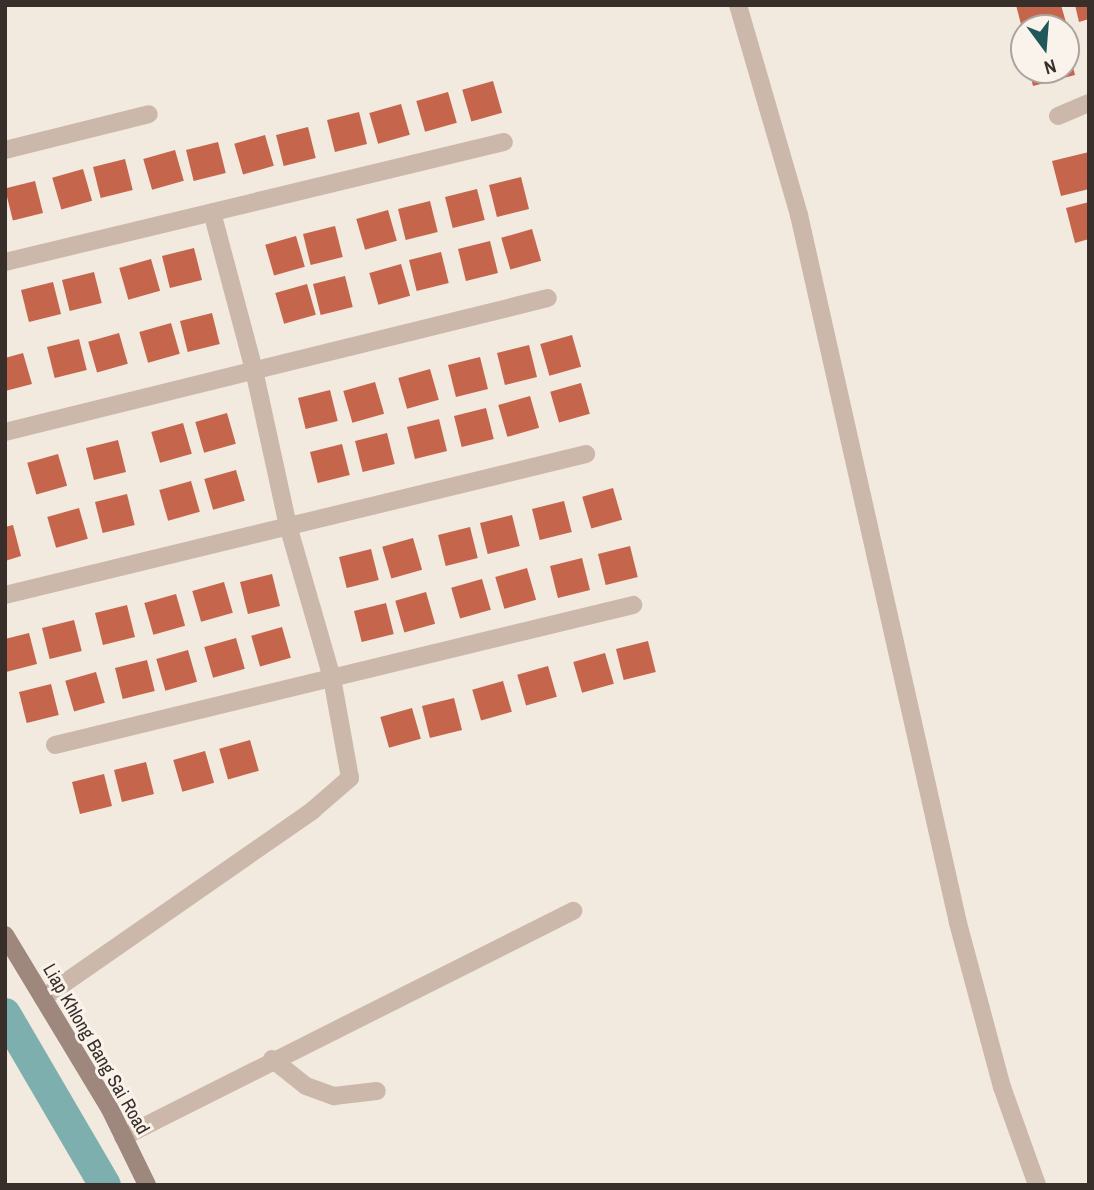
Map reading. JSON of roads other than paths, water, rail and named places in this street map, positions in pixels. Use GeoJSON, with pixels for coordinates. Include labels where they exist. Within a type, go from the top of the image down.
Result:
{"type":"FeatureCollection","features":[{"type":"Feature","properties":{"kind":"street"},"geometry":{"type":"LineString","coordinates":[[738,5],[799,215],[958,922],[1002,1087],[1037,1185]]}},
{"type":"Feature","properties":{"kind":"street"},"geometry":{"type":"LineString","coordinates":[[1058,116],[1089,103]]}},
{"type":"Feature","properties":{"kind":"street"},"geometry":{"type":"LineString","coordinates":[[5,150],[149,114]]}},
{"type":"Feature","properties":{"kind":"street"},"geometry":{"type":"LineString","coordinates":[[5,262],[504,142]]}},
{"type":"Feature","properties":{"kind":"street"},"geometry":{"type":"LineString","coordinates":[[43,998],[313,810],[350,778],[332,678],[288,526],[254,370],[212,212]]}},
{"type":"Feature","properties":{"kind":"street"},"geometry":{"type":"LineString","coordinates":[[5,432],[548,298]]}},
{"type":"Feature","properties":{"kind":"street"},"geometry":{"type":"LineString","coordinates":[[5,595],[586,454]]}},
{"type":"Feature","properties":{"kind":"street"},"geometry":{"type":"LineString","coordinates":[[55,745],[633,605]]}},
{"type":"Feature","properties":{"kind":"street"},"geometry":{"type":"LineString","coordinates":[[123,1137],[272,1059],[573,911]]}},
{"type":"Feature","properties":{"kind":"street","name":"Liap Khlong Bang Sai Road"},"geometry":{"type":"LineString","coordinates":[[5,935],[123,1137],[147,1185]]}},
{"type":"Feature","properties":{"kind":"street"},"geometry":{"type":"LineString","coordinates":[[272,1059],[306,1086],[334,1096],[377,1091]]}},
{"type":"Feature","properties":{"kind":"waterway"},"geometry":{"type":"LineString","coordinates":[[5,1014],[105,1185]]}}]}
